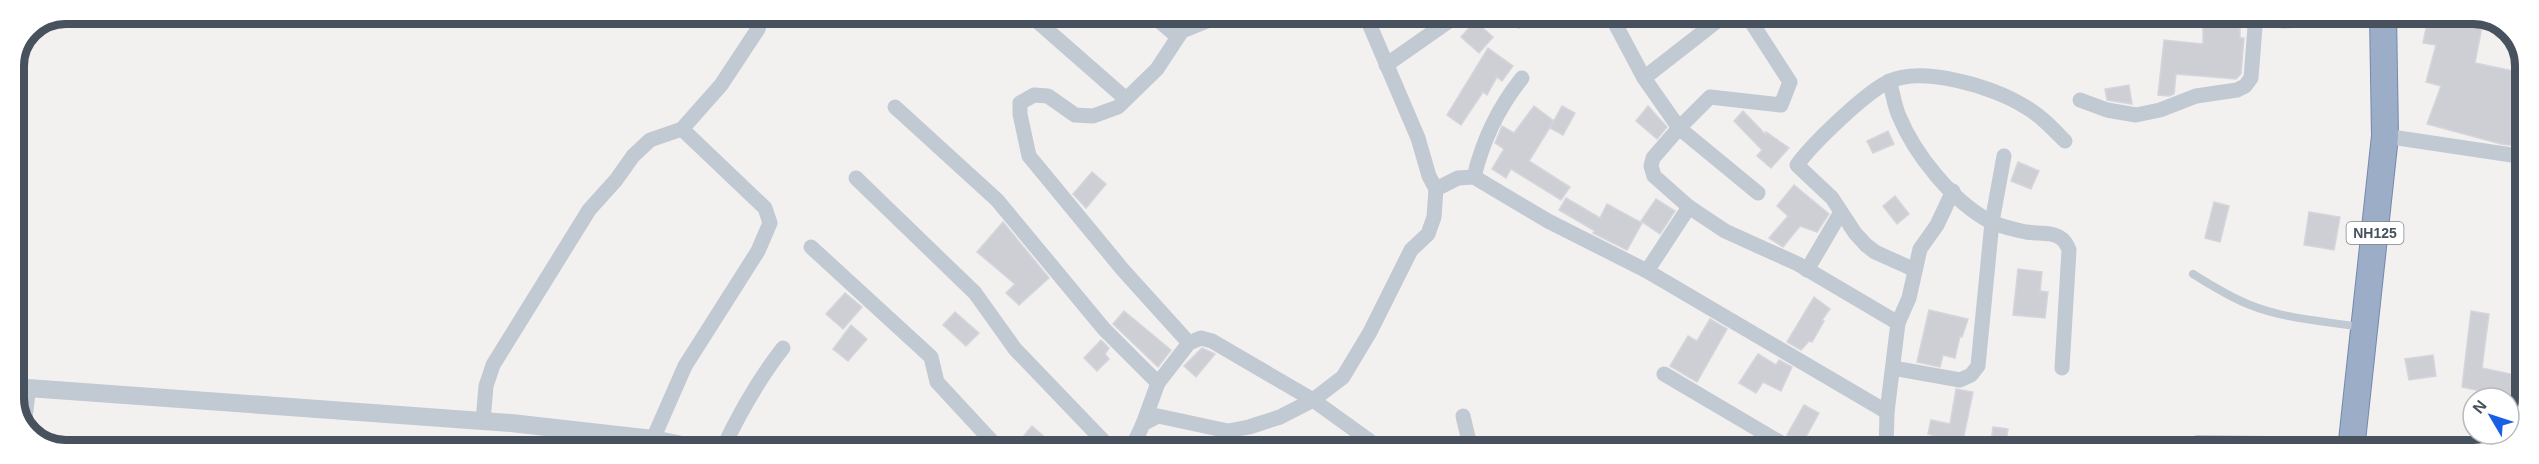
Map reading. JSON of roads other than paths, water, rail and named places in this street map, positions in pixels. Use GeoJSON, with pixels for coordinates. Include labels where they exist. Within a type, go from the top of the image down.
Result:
{"type":"FeatureCollection","features":[{"type":"Feature","properties":{"kind":"highway","name":"NH125"},"geometry":{"type":"LineString","coordinates":[[2353,440],[2385,136],[2383,24]]}},
{"type":"Feature","properties":{"kind":"street"},"geometry":{"type":"LineString","coordinates":[[483,421],[486,386],[493,365],[589,210],[616,180],[633,156],[650,140],[682,129],[721,85],[760,24]]}},
{"type":"Feature","properties":{"kind":"street"},"geometry":{"type":"LineString","coordinates":[[1040,24],[1126,99]]}},
{"type":"Feature","properties":{"kind":"street"},"geometry":{"type":"LineString","coordinates":[[1163,24],[1178,37]]}},
{"type":"Feature","properties":{"kind":"street"},"geometry":{"type":"LineString","coordinates":[[1189,343],[1123,270],[1029,156],[1020,114],[1020,103],[1035,95],[1048,96],[1075,115],[1093,116],[1118,106],[1157,69],[1182,31],[1199,24]]}},
{"type":"Feature","properties":{"kind":"street"},"geometry":{"type":"LineString","coordinates":[[1143,424],[1158,416],[1228,431],[1280,417],[1313,400],[1342,377],[1370,332],[1411,250],[1428,234],[1434,217],[1436,189],[1429,176],[1418,138],[1369,24]]}},
{"type":"Feature","properties":{"kind":"street"},"geometry":{"type":"LineString","coordinates":[[1386,65],[1445,24]]}},
{"type":"Feature","properties":{"kind":"street"},"geometry":{"type":"LineString","coordinates":[[1615,24],[1644,78],[1679,128],[1758,193]]}},
{"type":"Feature","properties":{"kind":"street"},"geometry":{"type":"LineString","coordinates":[[1644,78],[1713,24]]}},
{"type":"Feature","properties":{"kind":"street"},"geometry":{"type":"LineString","coordinates":[[1753,24],[1790,81],[1781,105],[1710,97],[1653,158],[1651,166],[1654,176],[1689,207],[1725,231],[1807,270],[1898,323]]}},
{"type":"Feature","properties":{"kind":"street"},"geometry":{"type":"LineString","coordinates":[[2080,100],[2107,110],[2136,115],[2160,110],[2196,96],[2237,90],[2245,86],[2251,78],[2255,24]]}},
{"type":"Feature","properties":{"kind":"street"},"geometry":{"type":"LineString","coordinates":[[1915,270],[1875,252],[1855,233],[1832,198],[1797,165],[1807,152],[1841,120],[1889,81],[1917,75],[1938,77],[2001,94],[2041,117],[2065,141]]}},
{"type":"Feature","properties":{"kind":"street"},"geometry":{"type":"LineString","coordinates":[[1474,177],[1481,147],[1490,125],[1522,78]]}},
{"type":"Feature","properties":{"kind":"street"},"geometry":{"type":"LineString","coordinates":[[1889,81],[1898,114],[1912,143],[1926,164],[1953,191],[1992,222],[2026,232],[2051,234],[2066,242],[2069,250],[2062,368]]}},
{"type":"Feature","properties":{"kind":"street"},"geometry":{"type":"LineString","coordinates":[[895,107],[997,201],[1104,328],[1158,383]]}},
{"type":"Feature","properties":{"kind":"street"},"geometry":{"type":"LineString","coordinates":[[653,439],[686,366],[758,251],[771,223],[765,208],[682,129]]}},
{"type":"Feature","properties":{"kind":"street"},"geometry":{"type":"LineString","coordinates":[[2385,136],[2515,156]]}},
{"type":"Feature","properties":{"kind":"street"},"geometry":{"type":"LineString","coordinates":[[1893,368],[1960,380],[1971,375],[1978,366],[1992,222],[2004,156]]}},
{"type":"Feature","properties":{"kind":"street"},"geometry":{"type":"LineString","coordinates":[[1436,189],[1458,178],[1474,177],[1548,221],[1647,271],[1887,412]]}},
{"type":"Feature","properties":{"kind":"street"},"geometry":{"type":"LineString","coordinates":[[856,178],[975,292],[1015,349],[1102,440]]}},
{"type":"Feature","properties":{"kind":"street"},"geometry":{"type":"LineString","coordinates":[[1886,440],[1887,412],[1898,323],[1908,298],[1920,249],[1937,225],[1953,191]]}},
{"type":"Feature","properties":{"kind":"street"},"geometry":{"type":"LineString","coordinates":[[1647,271],[1689,207]]}},
{"type":"Feature","properties":{"kind":"street"},"geometry":{"type":"LineString","coordinates":[[1807,270],[1841,212]]}},
{"type":"Feature","properties":{"kind":"street"},"geometry":{"type":"LineString","coordinates":[[811,247],[931,357],[937,382],[991,440]]}},
{"type":"Feature","properties":{"kind":"street"},"geometry":{"type":"LineString","coordinates":[[1136,440],[1158,383],[1189,343],[1201,338],[1212,341],[1313,400],[1369,440]]}},
{"type":"Feature","properties":{"kind":"street"},"geometry":{"type":"LineString","coordinates":[[727,440],[738,415],[766,369],[783,348]]}},
{"type":"Feature","properties":{"kind":"street"},"geometry":{"type":"LineString","coordinates":[[1664,374],[1776,440]]}},
{"type":"Feature","properties":{"kind":"street"},"geometry":{"type":"LineString","coordinates":[[24,388],[483,421],[658,440]]}},
{"type":"Feature","properties":{"kind":"street"},"geometry":{"type":"LineString","coordinates":[[1464,416],[1469,440]]}},
{"type":"Feature","properties":{"kind":"lane"},"geometry":{"type":"LineString","coordinates":[[2193,274],[2223,293],[2277,314],[2365,328]]}},
{"type":"Feature","properties":{"kind":"lane"},"geometry":{"type":"LineString","coordinates":[[28,414],[32,389]]}},
{"type":"Feature","properties":{"kind":"lane"},"geometry":{"type":"LineString","coordinates":[[2197,439],[2219,440]]}}]}
